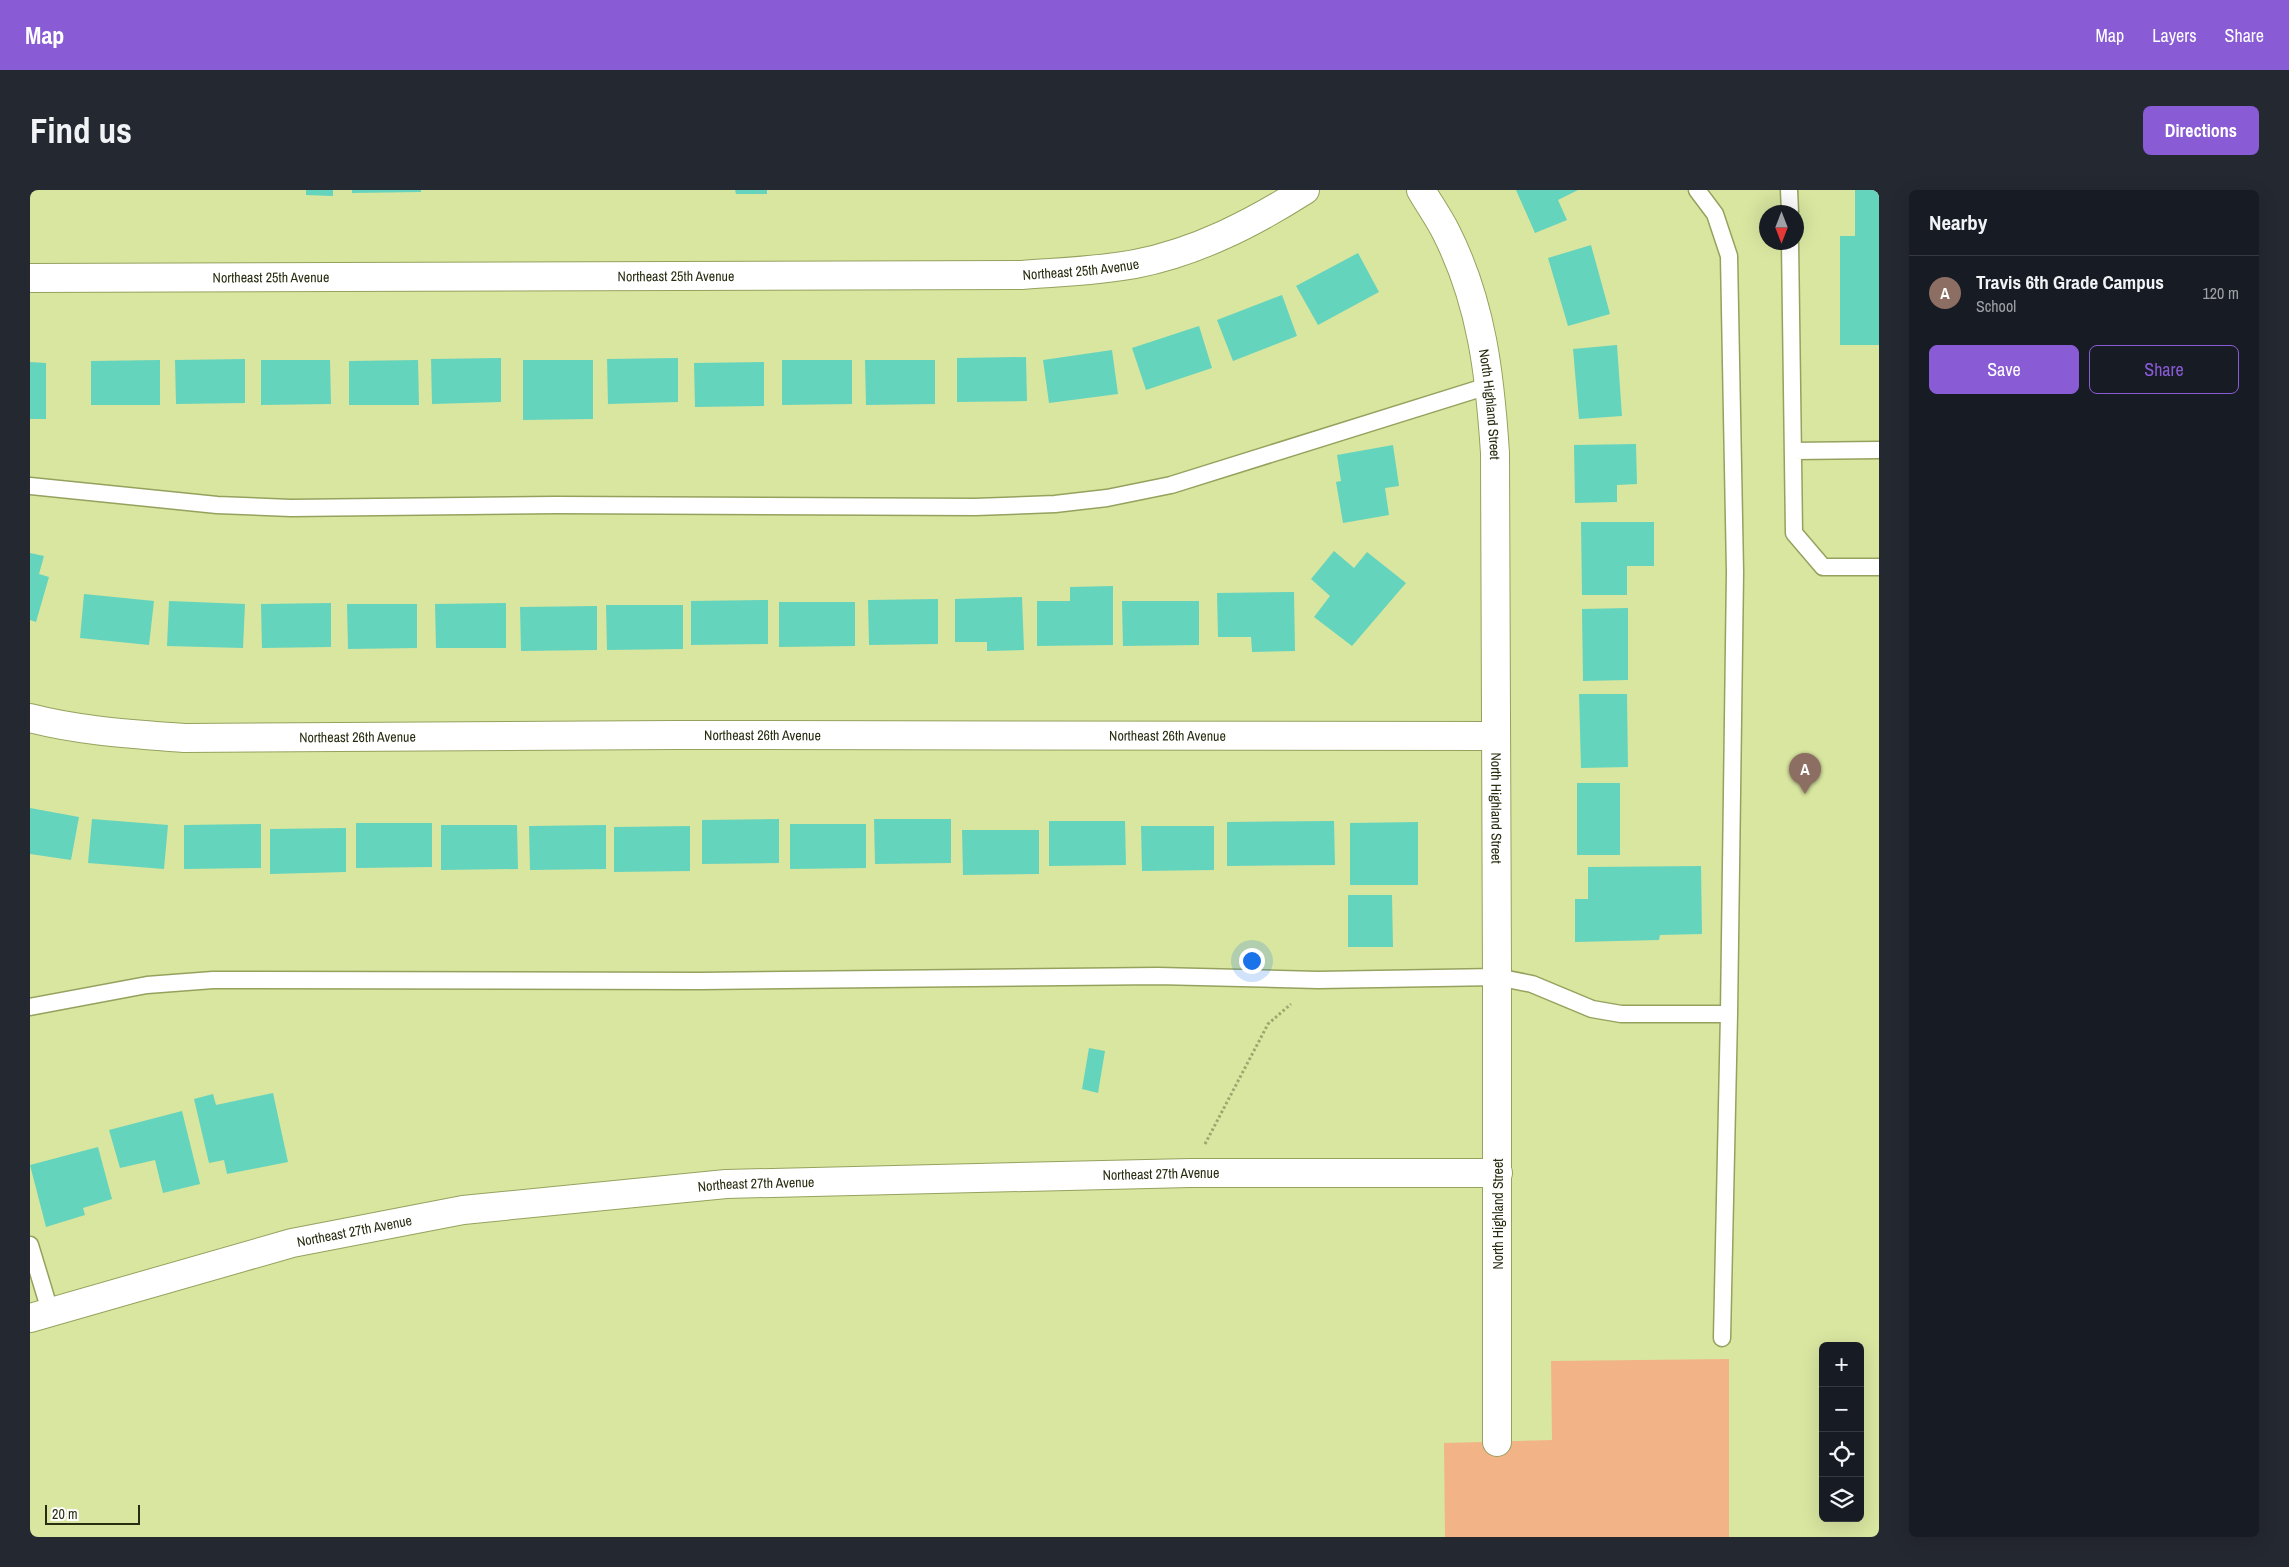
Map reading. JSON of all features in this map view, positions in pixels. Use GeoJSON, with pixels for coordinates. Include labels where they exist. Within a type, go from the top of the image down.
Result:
{"type":"FeatureCollection","features":[{"type":"Feature","properties":{"kind":"street","name":"Northeast 25th Avenue"},"geometry":{"type":"LineString","coordinates":[[30,278],[1031,274],[1135,264],[1184,251],[1229,233],[1306,190]]}},
{"type":"Feature","properties":{"kind":"street","name":"North Highland Street"},"geometry":{"type":"LineString","coordinates":[[1421,190],[1446,232],[1465,274],[1478,314],[1491,385],[1495,453],[1498,1173],[1497,1442]]}},
{"type":"Feature","properties":{"kind":"street","name":"Northeast 26th Avenue"},"geometry":{"type":"LineString","coordinates":[[30,718],[66,726],[184,738],[675,735],[1496,736]]}},
{"type":"Feature","properties":{"kind":"street","name":"Northeast 27th Avenue"},"geometry":{"type":"LineString","coordinates":[[40,1315],[292,1243],[463,1210],[726,1184],[1190,1173],[1498,1173]]}},
{"type":"Feature","properties":{"kind":"lane"},"geometry":{"type":"LineString","coordinates":[[1697,190],[1715,214],[1729,256],[1735,572],[1729,1014],[1722,1338]]}},
{"type":"Feature","properties":{"kind":"lane"},"geometry":{"type":"LineString","coordinates":[[1789,190],[1790,205]]}},
{"type":"Feature","properties":{"kind":"lane"},"geometry":{"type":"LineString","coordinates":[[1790,250],[1794,534],[1823,567],[1879,567]]}},
{"type":"Feature","properties":{"kind":"lane"},"geometry":{"type":"LineString","coordinates":[[30,486],[217,505],[292,508],[556,505],[975,507],[1055,504],[1107,498],[1172,485],[1491,385]]}},
{"type":"Feature","properties":{"kind":"lane"},"geometry":{"type":"LineString","coordinates":[[1793,451],[1879,450]]}},
{"type":"Feature","properties":{"kind":"lane"},"geometry":{"type":"LineString","coordinates":[[30,1007],[148,985],[213,980],[701,981],[1158,976],[1318,980],[1497,977],[1532,984],[1592,1009],[1621,1014],[1729,1014]]}},
{"type":"Feature","properties":{"kind":"lane"},"geometry":{"type":"LineString","coordinates":[[30,1246],[40,1315]]}},
{"type":"Feature","properties":{"kind":"path"},"geometry":{"type":"LineString","coordinates":[[1190,1173],[1268,1024],[1318,980]]}},
{"type":"Feature","properties":{"kind":"shaded area"},"geometry":{"type":"Polygon","coordinates":[[[1729,1359],[1729,1537],[1445,1537],[1444,1443],[1552,1440],[1551,1361],[1729,1359]]]}},
{"type":"Feature","properties":{"kind":"building"},"geometry":{"type":"Polygon","coordinates":[[[306,190],[333,190],[333,196],[306,195],[306,190]]]}},
{"type":"Feature","properties":{"kind":"building"},"geometry":{"type":"Polygon","coordinates":[[[352,190],[421,190],[421,192],[352,193],[352,190]]]}},
{"type":"Feature","properties":{"kind":"building"},"geometry":{"type":"Polygon","coordinates":[[[735,190],[767,190],[767,194],[736,194],[735,190]]]}},
{"type":"Feature","properties":{"kind":"building"},"geometry":{"type":"Polygon","coordinates":[[[1516,190],[1578,190],[1558,200],[1567,220],[1535,233],[1516,190]]]}},
{"type":"Feature","properties":{"kind":"building"},"geometry":{"type":"Polygon","coordinates":[[[1855,190],[1879,190],[1879,345],[1840,345],[1840,236],[1855,236],[1855,190]]]}},
{"type":"Feature","properties":{"kind":"building"},"geometry":{"type":"Polygon","coordinates":[[[1591,245],[1610,314],[1568,326],[1548,258],[1591,245]]]}},
{"type":"Feature","properties":{"kind":"building"},"geometry":{"type":"Polygon","coordinates":[[[1358,253],[1379,292],[1318,325],[1296,286],[1358,253]]]}},
{"type":"Feature","properties":{"kind":"building"},"geometry":{"type":"Polygon","coordinates":[[[1282,295],[1297,336],[1233,361],[1217,320],[1282,295]]]}},
{"type":"Feature","properties":{"kind":"building"},"geometry":{"type":"Polygon","coordinates":[[[1199,326],[1212,368],[1146,390],[1132,348],[1199,326]]]}},
{"type":"Feature","properties":{"kind":"building"},"geometry":{"type":"Polygon","coordinates":[[[1617,345],[1622,416],[1579,419],[1573,349],[1617,345]]]}},
{"type":"Feature","properties":{"kind":"building"},"geometry":{"type":"Polygon","coordinates":[[[1112,350],[1118,394],[1049,403],[1043,360],[1112,350]]]}},
{"type":"Feature","properties":{"kind":"building"},"geometry":{"type":"Polygon","coordinates":[[[1026,357],[1027,401],[957,402],[957,358],[1026,357]]]}},
{"type":"Feature","properties":{"kind":"building"},"geometry":{"type":"Polygon","coordinates":[[[501,358],[501,402],[432,404],[431,359],[501,358]]]}},
{"type":"Feature","properties":{"kind":"building"},"geometry":{"type":"Polygon","coordinates":[[[678,358],[678,402],[608,404],[607,359],[678,358]]]}},
{"type":"Feature","properties":{"kind":"building"},"geometry":{"type":"Polygon","coordinates":[[[245,359],[245,403],[176,404],[175,360],[245,359]]]}},
{"type":"Feature","properties":{"kind":"building"},"geometry":{"type":"Polygon","coordinates":[[[160,360],[160,405],[91,405],[91,361],[160,360]]]}},
{"type":"Feature","properties":{"kind":"building"},"geometry":{"type":"Polygon","coordinates":[[[261,360],[330,360],[331,404],[261,405],[261,360]]]}},
{"type":"Feature","properties":{"kind":"building"},"geometry":{"type":"Polygon","coordinates":[[[418,360],[419,405],[349,405],[349,361],[418,360]]]}},
{"type":"Feature","properties":{"kind":"building"},"geometry":{"type":"Polygon","coordinates":[[[523,360],[593,360],[593,419],[523,420],[523,360]]]}},
{"type":"Feature","properties":{"kind":"building"},"geometry":{"type":"Polygon","coordinates":[[[782,360],[852,360],[852,404],[782,405],[782,360]]]}},
{"type":"Feature","properties":{"kind":"building"},"geometry":{"type":"Polygon","coordinates":[[[865,360],[935,360],[935,404],[866,405],[865,360]]]}},
{"type":"Feature","properties":{"kind":"building"},"geometry":{"type":"Polygon","coordinates":[[[30,362],[46,363],[46,419],[30,419],[30,362]]]}},
{"type":"Feature","properties":{"kind":"building"},"geometry":{"type":"Polygon","coordinates":[[[764,362],[764,406],[695,407],[694,363],[764,362]]]}},
{"type":"Feature","properties":{"kind":"building"},"geometry":{"type":"Polygon","coordinates":[[[1636,444],[1637,484],[1617,485],[1617,502],[1575,503],[1574,445],[1636,444]]]}},
{"type":"Feature","properties":{"kind":"building"},"geometry":{"type":"Polygon","coordinates":[[[1393,445],[1399,486],[1385,488],[1389,515],[1343,523],[1336,482],[1341,481],[1337,455],[1393,445]]]}},
{"type":"Feature","properties":{"kind":"building"},"geometry":{"type":"Polygon","coordinates":[[[1581,522],[1654,522],[1654,566],[1627,566],[1627,595],[1582,595],[1581,522]]]}},
{"type":"Feature","properties":{"kind":"building"},"geometry":{"type":"Polygon","coordinates":[[[1334,551],[1354,568],[1367,552],[1406,583],[1352,646],[1314,617],[1330,596],[1311,579],[1334,551]]]}},
{"type":"Feature","properties":{"kind":"building"},"geometry":{"type":"Polygon","coordinates":[[[30,553],[44,556],[39,574],[49,577],[36,622],[30,620],[30,553]]]}},
{"type":"Feature","properties":{"kind":"building"},"geometry":{"type":"Polygon","coordinates":[[[1113,586],[1113,645],[1037,646],[1037,601],[1070,601],[1070,587],[1113,586]]]}},
{"type":"Feature","properties":{"kind":"building"},"geometry":{"type":"Polygon","coordinates":[[[1294,592],[1295,651],[1252,652],[1251,637],[1218,637],[1217,593],[1294,592]]]}},
{"type":"Feature","properties":{"kind":"building"},"geometry":{"type":"Polygon","coordinates":[[[84,594],[154,601],[149,645],[80,638],[84,594]]]}},
{"type":"Feature","properties":{"kind":"building"},"geometry":{"type":"Polygon","coordinates":[[[1022,597],[1024,650],[987,651],[987,642],[955,642],[955,599],[1022,597]]]}},
{"type":"Feature","properties":{"kind":"building"},"geometry":{"type":"Polygon","coordinates":[[[938,599],[938,644],[869,645],[868,600],[938,599]]]}},
{"type":"Feature","properties":{"kind":"building"},"geometry":{"type":"Polygon","coordinates":[[[768,600],[768,644],[691,645],[691,601],[768,600]]]}},
{"type":"Feature","properties":{"kind":"building"},"geometry":{"type":"Polygon","coordinates":[[[169,601],[245,604],[243,648],[167,646],[169,601]]]}},
{"type":"Feature","properties":{"kind":"building"},"geometry":{"type":"Polygon","coordinates":[[[1122,601],[1199,601],[1199,645],[1123,646],[1122,601]]]}},
{"type":"Feature","properties":{"kind":"building"},"geometry":{"type":"Polygon","coordinates":[[[779,602],[855,602],[855,646],[779,647],[779,602]]]}},
{"type":"Feature","properties":{"kind":"building"},"geometry":{"type":"Polygon","coordinates":[[[331,603],[331,647],[262,648],[261,604],[331,603]]]}},
{"type":"Feature","properties":{"kind":"building"},"geometry":{"type":"Polygon","coordinates":[[[506,603],[506,648],[436,648],[435,604],[506,603]]]}},
{"type":"Feature","properties":{"kind":"building"},"geometry":{"type":"Polygon","coordinates":[[[347,604],[417,604],[417,648],[348,649],[347,604]]]}},
{"type":"Feature","properties":{"kind":"building"},"geometry":{"type":"Polygon","coordinates":[[[606,605],[683,605],[683,649],[607,650],[606,605]]]}},
{"type":"Feature","properties":{"kind":"building"},"geometry":{"type":"Polygon","coordinates":[[[597,606],[597,650],[521,651],[520,607],[597,606]]]}},
{"type":"Feature","properties":{"kind":"building"},"geometry":{"type":"Polygon","coordinates":[[[1628,608],[1628,680],[1583,681],[1582,609],[1628,608]]]}},
{"type":"Feature","properties":{"kind":"building"},"geometry":{"type":"Polygon","coordinates":[[[1579,694],[1627,694],[1628,767],[1581,768],[1579,694]]]}},
{"type":"Feature","properties":{"kind":"building"},"geometry":{"type":"Polygon","coordinates":[[[1577,783],[1620,783],[1620,855],[1577,855],[1577,783]]]}},
{"type":"Feature","properties":{"kind":"building"},"geometry":{"type":"Polygon","coordinates":[[[30,808],[79,817],[71,860],[30,854],[30,808]]]}},
{"type":"Feature","properties":{"kind":"building"},"geometry":{"type":"Polygon","coordinates":[[[92,819],[168,825],[164,869],[88,863],[92,819]]]}},
{"type":"Feature","properties":{"kind":"building"},"geometry":{"type":"Polygon","coordinates":[[[779,819],[779,863],[702,864],[702,820],[779,819]]]}},
{"type":"Feature","properties":{"kind":"building"},"geometry":{"type":"Polygon","coordinates":[[[874,819],[951,819],[951,863],[875,864],[874,819]]]}},
{"type":"Feature","properties":{"kind":"building"},"geometry":{"type":"Polygon","coordinates":[[[1049,821],[1125,821],[1126,865],[1049,866],[1049,821]]]}},
{"type":"Feature","properties":{"kind":"building"},"geometry":{"type":"Polygon","coordinates":[[[1334,821],[1335,865],[1227,866],[1227,822],[1334,821]]]}},
{"type":"Feature","properties":{"kind":"building"},"geometry":{"type":"Polygon","coordinates":[[[1418,822],[1418,885],[1350,885],[1350,823],[1418,822]]]}},
{"type":"Feature","properties":{"kind":"building"},"geometry":{"type":"Polygon","coordinates":[[[356,823],[432,823],[432,867],[356,868],[356,823]]]}},
{"type":"Feature","properties":{"kind":"building"},"geometry":{"type":"Polygon","coordinates":[[[261,824],[261,868],[184,869],[184,825],[261,824]]]}},
{"type":"Feature","properties":{"kind":"building"},"geometry":{"type":"Polygon","coordinates":[[[790,824],[866,824],[866,868],[790,869],[790,824]]]}},
{"type":"Feature","properties":{"kind":"building"},"geometry":{"type":"Polygon","coordinates":[[[441,825],[517,825],[518,869],[441,870],[441,825]]]}},
{"type":"Feature","properties":{"kind":"building"},"geometry":{"type":"Polygon","coordinates":[[[606,825],[606,869],[530,870],[529,826],[606,825]]]}},
{"type":"Feature","properties":{"kind":"building"},"geometry":{"type":"Polygon","coordinates":[[[690,826],[690,871],[614,872],[614,827],[690,826]]]}},
{"type":"Feature","properties":{"kind":"building"},"geometry":{"type":"Polygon","coordinates":[[[1141,826],[1214,826],[1214,870],[1142,871],[1141,826]]]}},
{"type":"Feature","properties":{"kind":"building"},"geometry":{"type":"Polygon","coordinates":[[[346,828],[346,872],[270,874],[270,829],[346,828]]]}},
{"type":"Feature","properties":{"kind":"building"},"geometry":{"type":"Polygon","coordinates":[[[962,830],[1039,830],[1039,874],[963,875],[962,830]]]}},
{"type":"Feature","properties":{"kind":"building"},"geometry":{"type":"Polygon","coordinates":[[[1701,866],[1702,934],[1660,935],[1659,940],[1575,942],[1575,899],[1588,899],[1588,867],[1701,866]]]}},
{"type":"Feature","properties":{"kind":"building"},"geometry":{"type":"Polygon","coordinates":[[[1348,895],[1392,895],[1393,947],[1348,947],[1348,895]]]}},
{"type":"Feature","properties":{"kind":"building"},"geometry":{"type":"Polygon","coordinates":[[[1089,1048],[1105,1051],[1098,1093],[1082,1089],[1089,1048]]]}},
{"type":"Feature","properties":{"kind":"building"},"geometry":{"type":"Polygon","coordinates":[[[273,1093],[288,1162],[227,1174],[224,1160],[209,1163],[194,1099],[213,1094],[216,1105],[273,1093]]]}},
{"type":"Feature","properties":{"kind":"building"},"geometry":{"type":"Polygon","coordinates":[[[182,1111],[200,1184],[163,1193],[155,1160],[120,1168],[109,1130],[182,1111]]]}},
{"type":"Feature","properties":{"kind":"building"},"geometry":{"type":"Polygon","coordinates":[[[98,1147],[112,1199],[83,1208],[85,1215],[46,1227],[30,1165],[98,1147]]]}},
{"type":"Feature","properties":{"kind":"place","name":"Travis 6th Grade Campus"},"geometry":{"type":"Point","coordinates":[1805,794]}}]}
